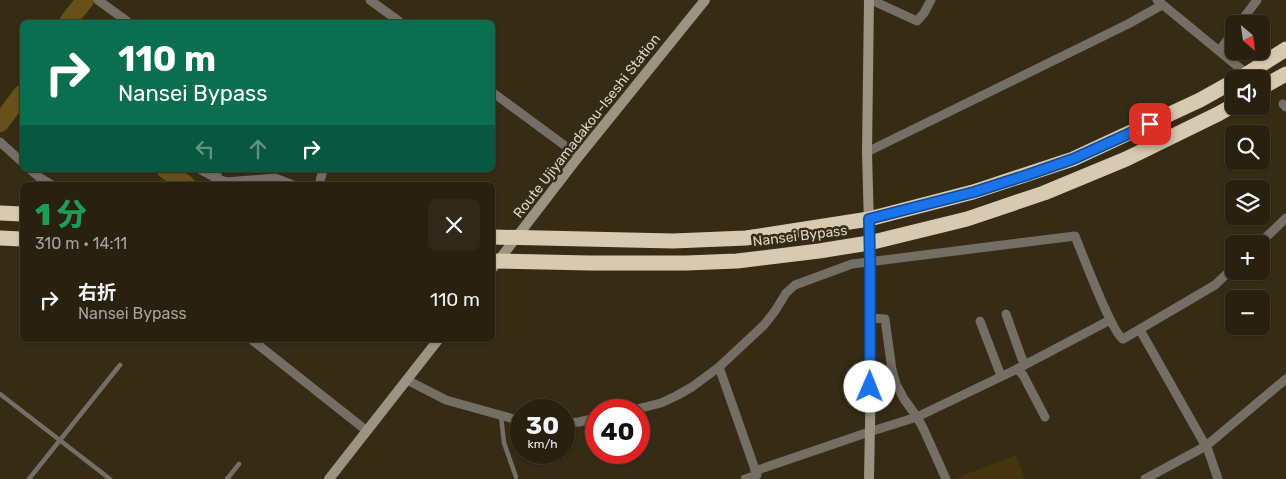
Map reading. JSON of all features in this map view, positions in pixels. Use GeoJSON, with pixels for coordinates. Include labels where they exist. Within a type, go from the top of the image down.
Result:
{"type":"FeatureCollection","features":[{"type":"Feature","properties":{"kind":"highway"},"geometry":{"type":"LineString","coordinates":[[1253,70],[1286,50]]}},
{"type":"Feature","properties":{"kind":"highway"},"geometry":{"type":"LineString","coordinates":[[1270,83],[1286,74]]}},
{"type":"Feature","properties":{"kind":"highway","name":"Nansei Bypass"},"geometry":{"type":"LineString","coordinates":[[495,237],[673,241],[746,238],[869,219],[974,192],[1073,159],[1200,100],[1225,86]]}},
{"type":"Feature","properties":{"kind":"highway","name":"Nansei Bypass"},"geometry":{"type":"LineString","coordinates":[[495,264],[737,261],[870,243],[967,219],[1044,193],[1126,159],[1225,110]]}},
{"type":"Feature","properties":{"kind":"highway"},"geometry":{"type":"LineString","coordinates":[[0,213],[20,214]]}},
{"type":"Feature","properties":{"kind":"highway"},"geometry":{"type":"LineString","coordinates":[[0,238],[20,239]]}},
{"type":"Feature","properties":{"kind":"main road","name":"Route Ujiyamadakou-Iseshi Station"},"geometry":{"type":"LineString","coordinates":[[495,263],[705,0]]}},
{"type":"Feature","properties":{"kind":"main road"},"geometry":{"type":"LineString","coordinates":[[868,479],[871,372],[868,152],[870,0]]}},
{"type":"Feature","properties":{"kind":"main road"},"geometry":{"type":"LineString","coordinates":[[329,479],[436,342]]}},
{"type":"Feature","properties":{"kind":"street"},"geometry":{"type":"LineString","coordinates":[[98,0],[125,20]]}},
{"type":"Feature","properties":{"kind":"street"},"geometry":{"type":"LineString","coordinates":[[370,0],[397,20]]}},
{"type":"Feature","properties":{"kind":"street"},"geometry":{"type":"LineString","coordinates":[[870,0],[917,21],[931,0]]}},
{"type":"Feature","properties":{"kind":"street"},"geometry":{"type":"LineString","coordinates":[[1246,15],[1257,0]]}},
{"type":"Feature","properties":{"kind":"street"},"geometry":{"type":"LineString","coordinates":[[868,152],[1128,24],[1159,2],[1220,50],[1238,70]]}},
{"type":"Feature","properties":{"kind":"street"},"geometry":{"type":"LineString","coordinates":[[1220,50],[1225,43]]}},
{"type":"Feature","properties":{"kind":"street"},"geometry":{"type":"LineString","coordinates":[[495,94],[579,156]]}},
{"type":"Feature","properties":{"kind":"street"},"geometry":{"type":"LineString","coordinates":[[1,143],[20,160]]}},
{"type":"Feature","properties":{"kind":"street"},"geometry":{"type":"LineString","coordinates":[[33,172],[47,182]]}},
{"type":"Feature","properties":{"kind":"street"},"geometry":{"type":"LineString","coordinates":[[205,172],[221,179],[264,174],[285,182]]}},
{"type":"Feature","properties":{"kind":"street"},"geometry":{"type":"LineString","coordinates":[[1268,235],[1286,218]]}},
{"type":"Feature","properties":{"kind":"street"},"geometry":{"type":"LineString","coordinates":[[650,406],[661,403],[692,388],[719,368],[764,325],[786,293],[795,285],[852,264],[1075,236],[1110,320],[1118,336],[1123,339],[1215,285],[1225,276]]}},
{"type":"Feature","properties":{"kind":"street"},"geometry":{"type":"LineString","coordinates":[[1006,314],[1022,359],[1023,375],[1045,417]]}},
{"type":"Feature","properties":{"kind":"street"},"geometry":{"type":"LineString","coordinates":[[870,318],[885,319],[892,370],[896,384],[924,430],[946,479]]}},
{"type":"Feature","properties":{"kind":"street"},"geometry":{"type":"LineString","coordinates":[[755,471],[917,417],[1021,367],[1110,320]]}},
{"type":"Feature","properties":{"kind":"street"},"geometry":{"type":"LineString","coordinates":[[980,321],[1001,376]]}},
{"type":"Feature","properties":{"kind":"street"},"geometry":{"type":"LineString","coordinates":[[1140,330],[1206,446],[1218,479]]}},
{"type":"Feature","properties":{"kind":"street"},"geometry":{"type":"LineString","coordinates":[[255,342],[367,431]]}},
{"type":"Feature","properties":{"kind":"street"},"geometry":{"type":"LineString","coordinates":[[719,368],[757,475],[745,479]]}},
{"type":"Feature","properties":{"kind":"street"},"geometry":{"type":"LineString","coordinates":[[871,372],[892,370]]}},
{"type":"Feature","properties":{"kind":"street"},"geometry":{"type":"LineString","coordinates":[[1145,479],[1206,446],[1286,379]]}},
{"type":"Feature","properties":{"kind":"street"},"geometry":{"type":"LineString","coordinates":[[407,380],[446,400],[510,418]]}},
{"type":"Feature","properties":{"kind":"lane"},"geometry":{"type":"LineString","coordinates":[[30,479],[120,365]]}},
{"type":"Feature","properties":{"kind":"lane"},"geometry":{"type":"LineString","coordinates":[[0,394],[110,479]]}},
{"type":"Feature","properties":{"kind":"lane"},"geometry":{"type":"LineString","coordinates":[[501,416],[504,443],[516,477]]}},
{"type":"Feature","properties":{"kind":"lane"},"geometry":{"type":"LineString","coordinates":[[227,479],[239,464]]}},
{"type":"Feature","properties":{"kind":"shaded area"},"geometry":{"type":"Polygon","coordinates":[[[1016,455],[1025,479],[954,479],[1016,455]]]}},
{"type":"Feature","properties":{"kind":"waterway"},"geometry":{"type":"LineString","coordinates":[[70,20],[85,0]]}},
{"type":"Feature","properties":{"kind":"waterway"},"geometry":{"type":"LineString","coordinates":[[0,123],[20,97]]}},
{"type":"Feature","properties":{"kind":"waterway"},"geometry":{"type":"LineString","coordinates":[[169,172],[183,182]]}},
{"type":"Feature","properties":{"kind":"route"},"geometry":{"type":"LineString","coordinates":[[870,387],[869,219],[974,192],[1027,175],[1073,159],[1150,124]]}}]}
